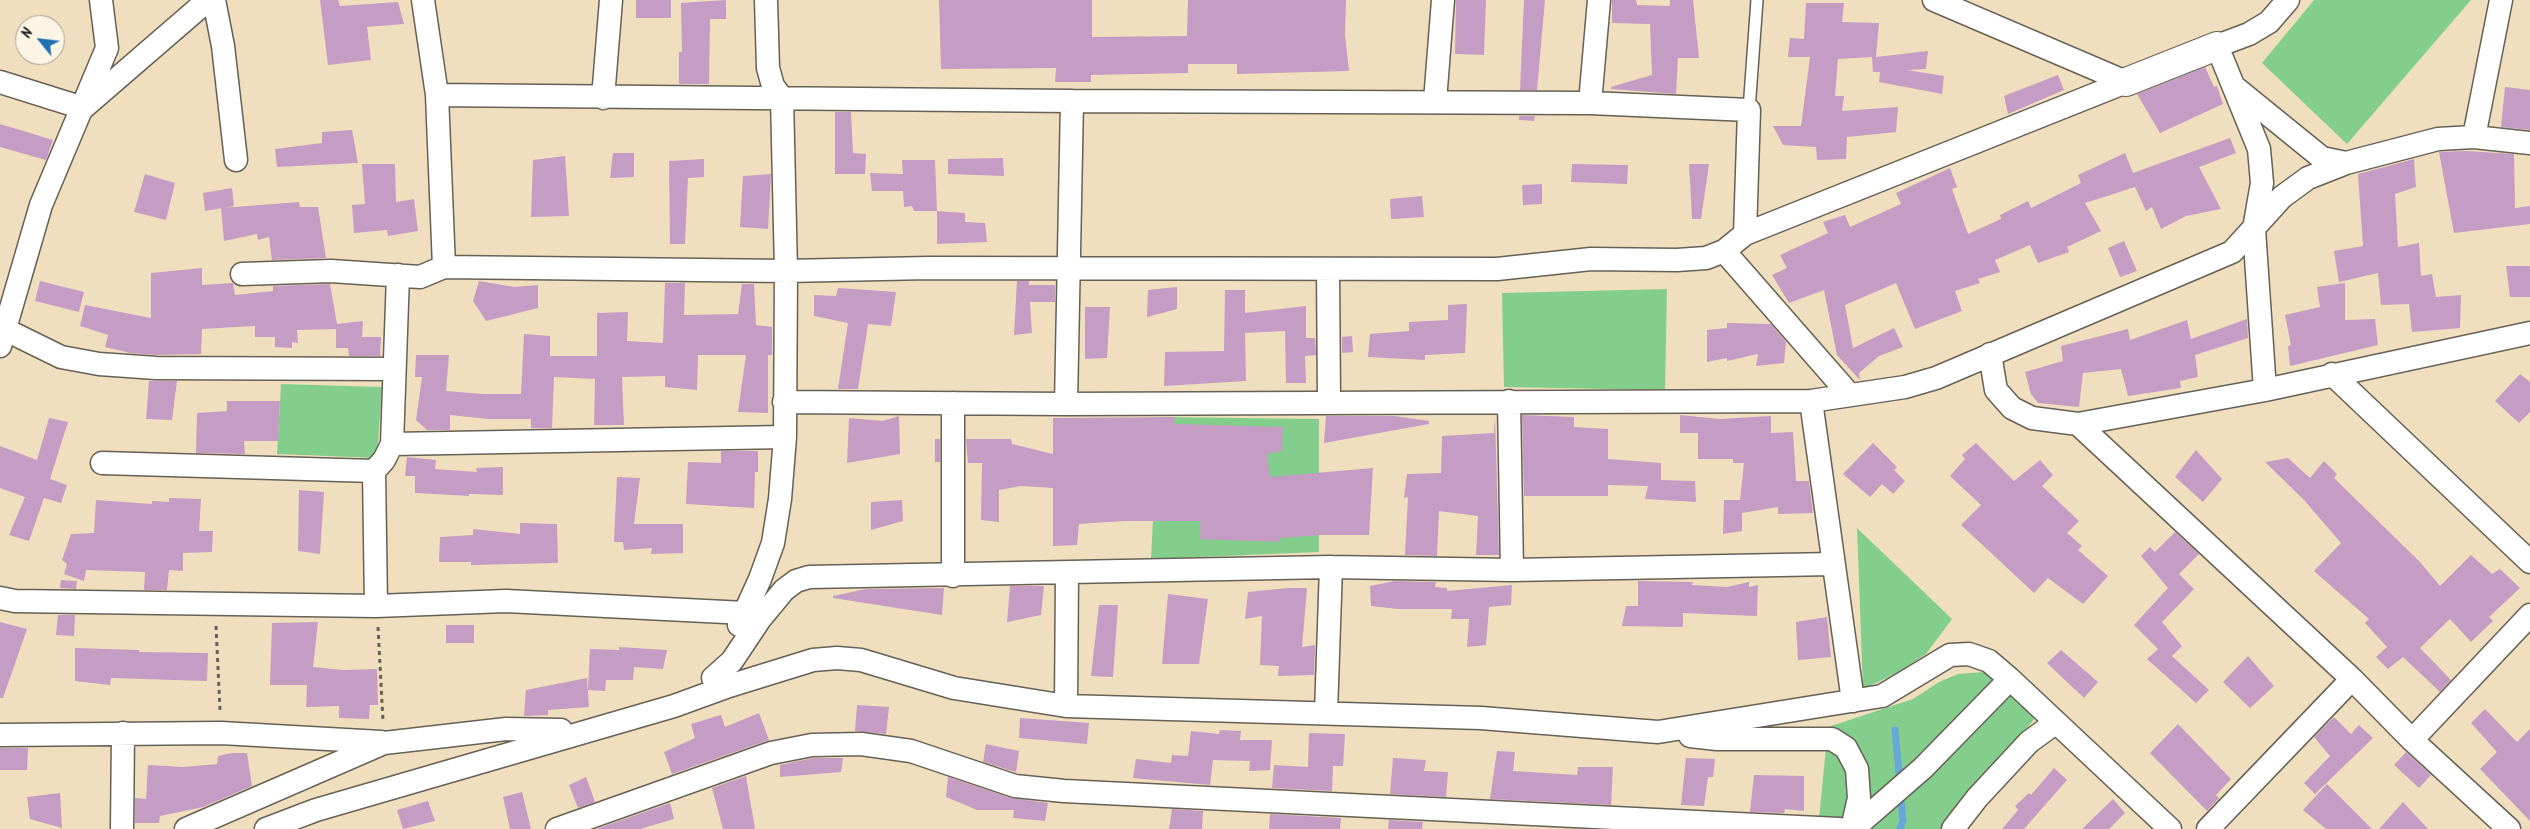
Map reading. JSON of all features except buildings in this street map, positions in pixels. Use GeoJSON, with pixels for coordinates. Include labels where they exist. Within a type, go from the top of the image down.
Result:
{"type":"FeatureCollection","features":[{"type":"Feature","properties":{"kind":"street"},"geometry":{"type":"LineString","coordinates":[[101,0],[107,48],[41,205],[2,334],[61,357],[99,364],[156,368],[394,369]]}},
{"type":"Feature","properties":{"kind":"street"},"geometry":{"type":"LineString","coordinates":[[422,0],[437,95],[444,267]]}},
{"type":"Feature","properties":{"kind":"street"},"geometry":{"type":"LineString","coordinates":[[604,98],[612,0]]}},
{"type":"Feature","properties":{"kind":"street"},"geometry":{"type":"LineString","coordinates":[[713,678],[760,579],[773,543],[780,500],[784,438],[786,271],[782,98],[773,86],[768,68],[766,0]]}},
{"type":"Feature","properties":{"kind":"street"},"geometry":{"type":"LineString","coordinates":[[1435,101],[1443,0]]}},
{"type":"Feature","properties":{"kind":"street"},"geometry":{"type":"LineString","coordinates":[[1590,103],[1599,0]]}},
{"type":"Feature","properties":{"kind":"street"},"geometry":{"type":"LineString","coordinates":[[1934,0],[1975,7],[2126,82]]}},
{"type":"Feature","properties":{"kind":"street"},"geometry":{"type":"LineString","coordinates":[[242,274],[331,271],[420,277],[444,267],[786,271],[1068,268],[1497,269],[1591,259],[1677,260],[1706,258],[1724,250],[1745,234],[2249,34],[2269,22],[2288,0]]}},
{"type":"Feature","properties":{"kind":"street"},"geometry":{"type":"LineString","coordinates":[[2474,137],[2501,0]]}},
{"type":"Feature","properties":{"kind":"street"},"geometry":{"type":"LineString","coordinates":[[83,108],[206,2],[223,46],[236,160]]}},
{"type":"Feature","properties":{"kind":"street"},"geometry":{"type":"LineString","coordinates":[[2216,46],[2259,149],[2262,183],[2254,229],[2265,390]]}},
{"type":"Feature","properties":{"kind":"street"},"geometry":{"type":"LineString","coordinates":[[0,82],[83,108]]}},
{"type":"Feature","properties":{"kind":"street"},"geometry":{"type":"LineString","coordinates":[[2233,86],[2322,158],[2346,164]]}},
{"type":"Feature","properties":{"kind":"street"},"geometry":{"type":"LineString","coordinates":[[437,95],[1072,101],[1435,101],[1590,103],[1749,110],[1745,234]]}},
{"type":"Feature","properties":{"kind":"street"},"geometry":{"type":"LineString","coordinates":[[1066,404],[1072,101]]}},
{"type":"Feature","properties":{"kind":"street"},"geometry":{"type":"LineString","coordinates":[[784,402],[1066,404],[1329,401],[1811,401],[1905,387],[1936,378],[2232,252],[2282,197],[2308,178],[2346,164],[2438,139],[2474,137],[2530,143]]}},
{"type":"Feature","properties":{"kind":"street"},"geometry":{"type":"LineString","coordinates":[[1724,250],[1849,394]]}},
{"type":"Feature","properties":{"kind":"street"},"geometry":{"type":"LineString","coordinates":[[1328,269],[1329,401]]}},
{"type":"Feature","properties":{"kind":"street"},"geometry":{"type":"LineString","coordinates":[[376,606],[374,471],[384,460],[392,444],[398,275]]}},
{"type":"Feature","properties":{"kind":"street"},"geometry":{"type":"LineString","coordinates":[[1990,354],[1996,390],[2012,408],[2032,418],[2078,424],[2265,390],[2332,374],[2530,333]]}},
{"type":"Feature","properties":{"kind":"street"},"geometry":{"type":"LineString","coordinates":[[2332,374],[2530,562]]}},
{"type":"Feature","properties":{"kind":"street"},"geometry":{"type":"LineString","coordinates":[[1509,401],[1512,570]]}},
{"type":"Feature","properties":{"kind":"street"},"geometry":{"type":"LineString","coordinates":[[1811,401],[1853,700]]}},
{"type":"Feature","properties":{"kind":"street"},"geometry":{"type":"LineString","coordinates":[[953,576],[954,403]]}},
{"type":"Feature","properties":{"kind":"street"},"geometry":{"type":"LineString","coordinates":[[2078,424],[2352,679],[2412,740],[2508,829]]}},
{"type":"Feature","properties":{"kind":"street"},"geometry":{"type":"LineString","coordinates":[[392,444],[784,438]]}},
{"type":"Feature","properties":{"kind":"street"},"geometry":{"type":"LineString","coordinates":[[102,463],[374,471]]}},
{"type":"Feature","properties":{"kind":"street"},"geometry":{"type":"LineString","coordinates":[[674,706],[732,662],[760,619],[784,590],[796,581],[809,577],[1331,568],[1512,570],[1833,564]]}},
{"type":"Feature","properties":{"kind":"street"},"geometry":{"type":"LineString","coordinates":[[1326,713],[1331,568]]}},
{"type":"Feature","properties":{"kind":"street"},"geometry":{"type":"LineString","coordinates":[[1066,706],[1067,573]]}},
{"type":"Feature","properties":{"kind":"street"},"geometry":{"type":"LineString","coordinates":[[0,598],[15,602],[376,606],[506,601],[744,613]]}},
{"type":"Feature","properties":{"kind":"street"},"geometry":{"type":"LineString","coordinates":[[2412,740],[2530,615]]}},
{"type":"Feature","properties":{"kind":"street"},"geometry":{"type":"LineString","coordinates":[[1658,732],[1882,696],[1950,655],[1969,654],[1989,661],[2010,679],[2170,829]]}},
{"type":"Feature","properties":{"kind":"street"},"geometry":{"type":"LineString","coordinates":[[266,829],[316,810],[585,730],[674,706],[729,686],[813,660],[837,658],[861,660],[954,688],[1066,706],[1481,718],[1717,738],[1832,739],[1846,748],[1857,769],[1859,798],[1852,829]]}},
{"type":"Feature","properties":{"kind":"street"},"geometry":{"type":"LineString","coordinates":[[1852,829],[1923,768],[2010,679]]}},
{"type":"Feature","properties":{"kind":"street"},"geometry":{"type":"LineString","coordinates":[[2208,829],[2352,679]]}},
{"type":"Feature","properties":{"kind":"street"},"geometry":{"type":"LineString","coordinates":[[1952,829],[1977,798],[2029,742],[2055,723]]}},
{"type":"Feature","properties":{"kind":"street"},"geometry":{"type":"LineString","coordinates":[[0,734],[221,733],[384,743],[506,729],[585,730]]}},
{"type":"Feature","properties":{"kind":"street"},"geometry":{"type":"LineString","coordinates":[[122,829],[123,732]]}},
{"type":"Feature","properties":{"kind":"street"},"geometry":{"type":"LineString","coordinates":[[186,829],[384,743]]}},
{"type":"Feature","properties":{"kind":"street"},"geometry":{"type":"LineString","coordinates":[[557,829],[771,753],[812,745],[861,744],[911,751],[1016,786],[1064,791],[1838,829]]}},
{"type":"Feature","properties":{"kind":"lane"},"geometry":{"type":"LineString","coordinates":[[1749,110],[1757,0]]}},
{"type":"Feature","properties":{"kind":"path"},"geometry":{"type":"LineString","coordinates":[[216,604],[221,733]]}},
{"type":"Feature","properties":{"kind":"path"},"geometry":{"type":"LineString","coordinates":[[376,606],[384,743]]}},
{"type":"Feature","properties":{"kind":"green space"},"geometry":{"type":"Polygon","coordinates":[[[2314,0],[2471,0],[2347,144],[2262,63],[2314,0]]]}},
{"type":"Feature","properties":{"kind":"green space"},"geometry":{"type":"Polygon","coordinates":[[[1667,289],[1665,390],[1504,387],[1502,293],[1667,289]]]}},
{"type":"Feature","properties":{"kind":"green space"},"geometry":{"type":"Polygon","coordinates":[[[281,384],[382,387],[377,458],[277,454],[281,384]]]}},
{"type":"Feature","properties":{"kind":"green space"},"geometry":{"type":"Polygon","coordinates":[[[1158,417],[1319,419],[1319,552],[1151,559],[1158,417]]]}},
{"type":"Feature","properties":{"kind":"green space"},"geometry":{"type":"Polygon","coordinates":[[[1857,528],[1952,619],[1926,654],[1897,673],[1863,689],[1857,528]]]}},
{"type":"Feature","properties":{"kind":"green space"},"geometry":{"type":"Polygon","coordinates":[[[1984,672],[2017,697],[2035,718],[1947,829],[1818,829],[1828,727],[1913,699],[1939,682],[1958,674],[1984,672]]]}},
{"type":"Feature","properties":{"kind":"waterway"},"geometry":{"type":"LineString","coordinates":[[1895,730],[1900,782]]}},
{"type":"Feature","properties":{"kind":"waterway"},"geometry":{"type":"LineString","coordinates":[[1900,793],[1903,820],[1900,829]]}}]}
